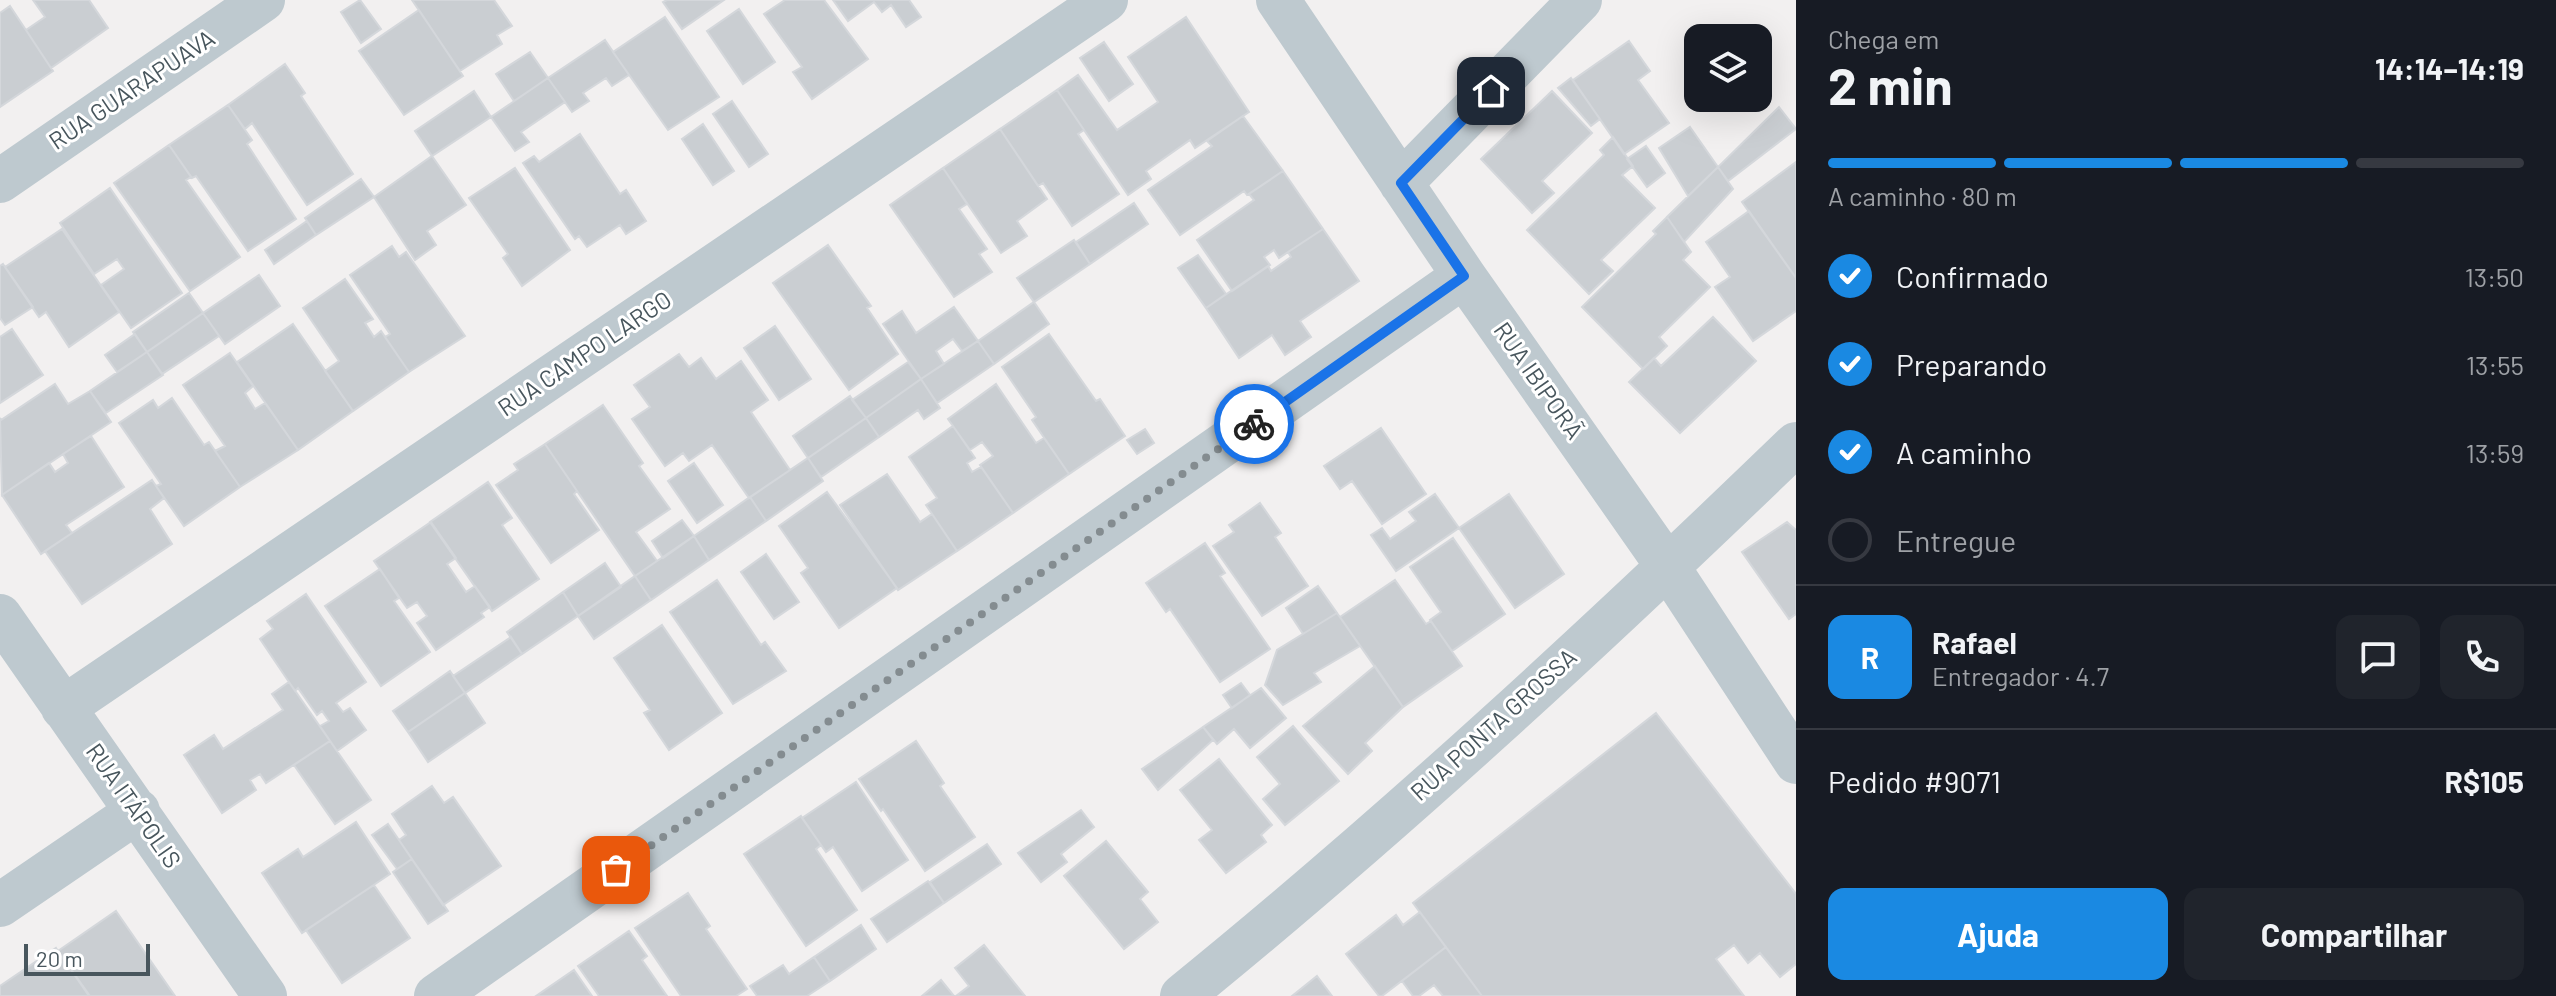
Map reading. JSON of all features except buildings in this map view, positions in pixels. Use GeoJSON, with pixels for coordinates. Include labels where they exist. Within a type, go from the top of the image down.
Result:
{"type":"FeatureCollection","features":[{"type":"Feature","properties":{"kind":"street","name":"RUA GUARAPUAVA"},"geometry":{"type":"LineString","coordinates":[[0,181],[263,0]]}},
{"type":"Feature","properties":{"kind":"street","name":"RUA CAMPO LARGO"},"geometry":{"type":"LineString","coordinates":[[63,708],[1106,0]]}},
{"type":"Feature","properties":{"kind":"street","name":"RUA IBIPORÃ"},"geometry":{"type":"LineString","coordinates":[[1278,0],[1464,276],[1668,567],[1796,762]]}},
{"type":"Feature","properties":{"kind":"street"},"geometry":{"type":"LineString","coordinates":[[1401,183],[1580,0]]}},
{"type":"Feature","properties":{"kind":"street"},"geometry":{"type":"LineString","coordinates":[[436,996],[1464,276]]}},
{"type":"Feature","properties":{"kind":"street","name":"RUA PONTA GROSSA"},"geometry":{"type":"LineString","coordinates":[[1184,995],[1394,815],[1668,567],[1796,444]]}},
{"type":"Feature","properties":{"kind":"street","name":"RUA ITÁPOLIS"},"geometry":{"type":"LineString","coordinates":[[0,616],[265,996]]}},
{"type":"Feature","properties":{"kind":"street"},"geometry":{"type":"LineString","coordinates":[[0,905],[138,811]]}},
{"type":"Feature","properties":{"kind":"way so far"},"geometry":{"type":"LineString","coordinates":[[616,870],[1254,424]]}},
{"type":"Feature","properties":{"kind":"route"},"geometry":{"type":"LineString","coordinates":[[1254,424],[1464,276],[1401,183],[1491,91]]}}]}
